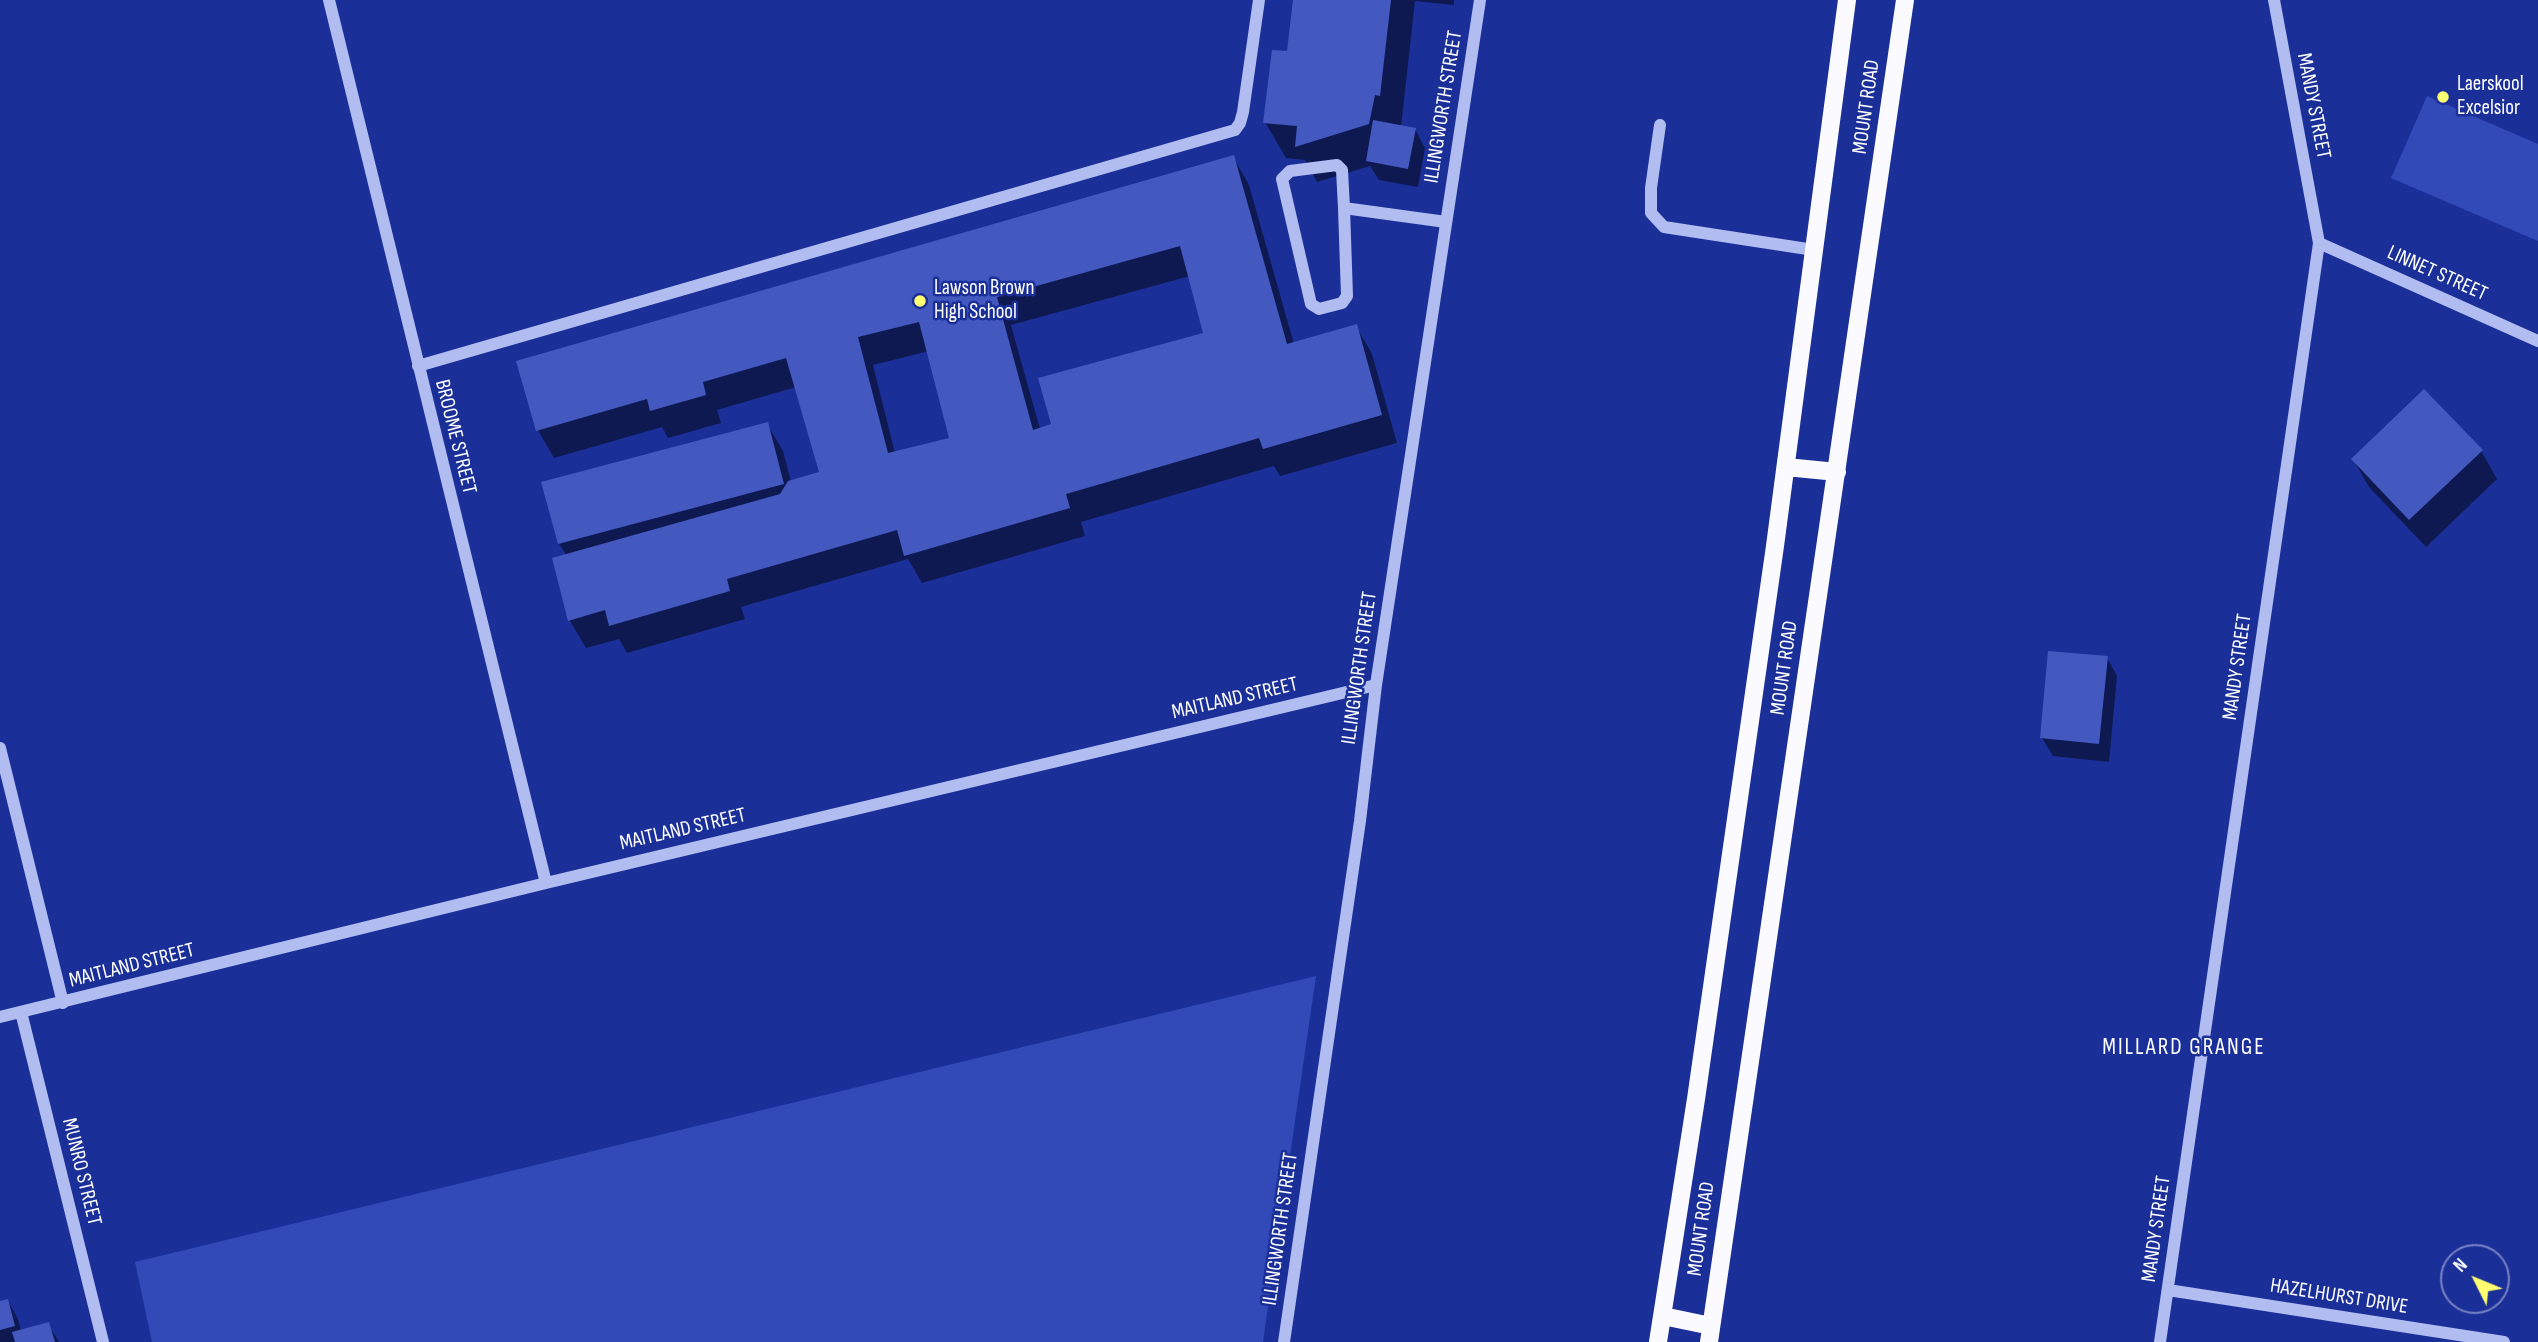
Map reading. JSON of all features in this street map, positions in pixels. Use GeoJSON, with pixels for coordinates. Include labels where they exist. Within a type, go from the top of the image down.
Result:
{"type":"FeatureCollection","features":[{"type":"Feature","properties":{"kind":"main road","name":"MOUNT ROAD"},"geometry":{"type":"LineString","coordinates":[[1658,1342],[1698,1085],[1786,467],[1847,0]]}},
{"type":"Feature","properties":{"kind":"main road","name":"MOUNT ROAD"},"geometry":{"type":"LineString","coordinates":[[1710,1334],[1905,0]]}},
{"type":"Feature","properties":{"kind":"main road"},"geometry":{"type":"LineString","coordinates":[[1786,467],[1837,472]]}},
{"type":"Feature","properties":{"kind":"main road"},"geometry":{"type":"LineString","coordinates":[[1662,1316],[1710,1334]]}},
{"type":"Feature","properties":{"kind":"street","name":"BROOME STREET"},"geometry":{"type":"LineString","coordinates":[[329,0],[545,883]]}},
{"type":"Feature","properties":{"kind":"street"},"geometry":{"type":"LineString","coordinates":[[418,366],[1235,130],[1244,112],[1259,0]]}},
{"type":"Feature","properties":{"kind":"street","name":"ILLINGWORTH STREET"},"geometry":{"type":"LineString","coordinates":[[1284,1342],[1360,821],[1376,685],[1480,0]]}},
{"type":"Feature","properties":{"kind":"street","name":"MANDY STREET"},"geometry":{"type":"LineString","coordinates":[[2160,1342],[2319,243],[2274,0]]}},
{"type":"Feature","properties":{"kind":"street"},"geometry":{"type":"LineString","coordinates":[[1660,125],[1651,187],[1651,212],[1664,227],[1814,250]]}},
{"type":"Feature","properties":{"kind":"street"},"geometry":{"type":"LineString","coordinates":[[1337,165],[1342,170],[1345,208],[1347,296],[1342,303],[1319,309],[1311,304],[1282,179],[1290,172],[1337,165]]}},
{"type":"Feature","properties":{"kind":"street"},"geometry":{"type":"LineString","coordinates":[[1345,208],[1447,222]]}},
{"type":"Feature","properties":{"kind":"street","name":"LINNET STREET"},"geometry":{"type":"LineString","coordinates":[[2319,243],[2538,341]]}},
{"type":"Feature","properties":{"kind":"street","name":"MAITLAND STREET"},"geometry":{"type":"LineString","coordinates":[[0,1017],[545,883],[1376,685]]}},
{"type":"Feature","properties":{"kind":"street"},"geometry":{"type":"LineString","coordinates":[[0,748],[63,1003]]}},
{"type":"Feature","properties":{"kind":"street","name":"MUNRO STREET"},"geometry":{"type":"LineString","coordinates":[[21,1012],[103,1342]]}},
{"type":"Feature","properties":{"kind":"street","name":"HAZELHURST DRIVE"},"geometry":{"type":"LineString","coordinates":[[2168,1290],[2504,1342]]}},
{"type":"Feature","properties":{"kind":"shaded area"},"geometry":{"type":"Polygon","coordinates":[[[2427,96],[2538,144],[2538,241],[2391,178],[2427,96]]]}},
{"type":"Feature","properties":{"kind":"shaded area"},"geometry":{"type":"Polygon","coordinates":[[[1316,976],[1263,1342],[152,1342],[135,1262],[1316,976]]]}},
{"type":"Feature","properties":{"kind":"building"},"geometry":{"type":"Polygon","coordinates":[[[1293,0],[1391,0],[1380,96],[1375,95],[1369,124],[1295,147],[1297,126],[1263,123],[1272,50],[1287,51],[1293,0]]]}},
{"type":"Feature","properties":{"kind":"building"},"geometry":{"type":"Polygon","coordinates":[[[1373,120],[1416,128],[1408,169],[1366,161],[1373,120]]]}},
{"type":"Feature","properties":{"kind":"building"},"geometry":{"type":"Polygon","coordinates":[[[1234,155],[1287,344],[1357,324],[1382,415],[1263,449],[1259,438],[1066,494],[1070,508],[904,556],[897,530],[727,579],[730,591],[609,626],[605,610],[568,621],[552,558],[780,494],[788,481],[819,472],[786,358],[703,382],[706,395],[650,411],[647,399],[536,431],[516,361],[1234,155]],[[1180,246],[997,297],[1033,430],[1051,424],[1038,378],[1203,333],[1180,246]],[[919,322],[858,337],[888,453],[949,438],[919,322]]]}},
{"type":"Feature","properties":{"kind":"building"},"geometry":{"type":"Polygon","coordinates":[[[2424,389],[2483,450],[2409,520],[2351,459],[2424,389]]]}},
{"type":"Feature","properties":{"kind":"building"},"geometry":{"type":"Polygon","coordinates":[[[768,422],[784,484],[558,544],[541,482],[768,422]]]}},
{"type":"Feature","properties":{"kind":"building"},"geometry":{"type":"Polygon","coordinates":[[[2048,651],[2108,656],[2099,744],[2040,738],[2048,651]]]}},
{"type":"Feature","properties":{"kind":"building"},"geometry":{"type":"Polygon","coordinates":[[[8,1299],[15,1326],[0,1330],[0,1301],[8,1299]]]}},
{"type":"Feature","properties":{"kind":"building"},"geometry":{"type":"Polygon","coordinates":[[[49,1322],[55,1342],[15,1342],[12,1332],[49,1322]]]}},
{"type":"Feature","properties":{"kind":"place","name":"Laerskool Excelsior"},"geometry":{"type":"Point","coordinates":[2443,97]}},
{"type":"Feature","properties":{"kind":"place","name":"Lawson Brown High School"},"geometry":{"type":"Point","coordinates":[920,301]}},
{"type":"Feature","properties":{"kind":"district","name":"MILLARD GRANGE"},"geometry":{"type":"Point","coordinates":[2184,1048]}}]}
